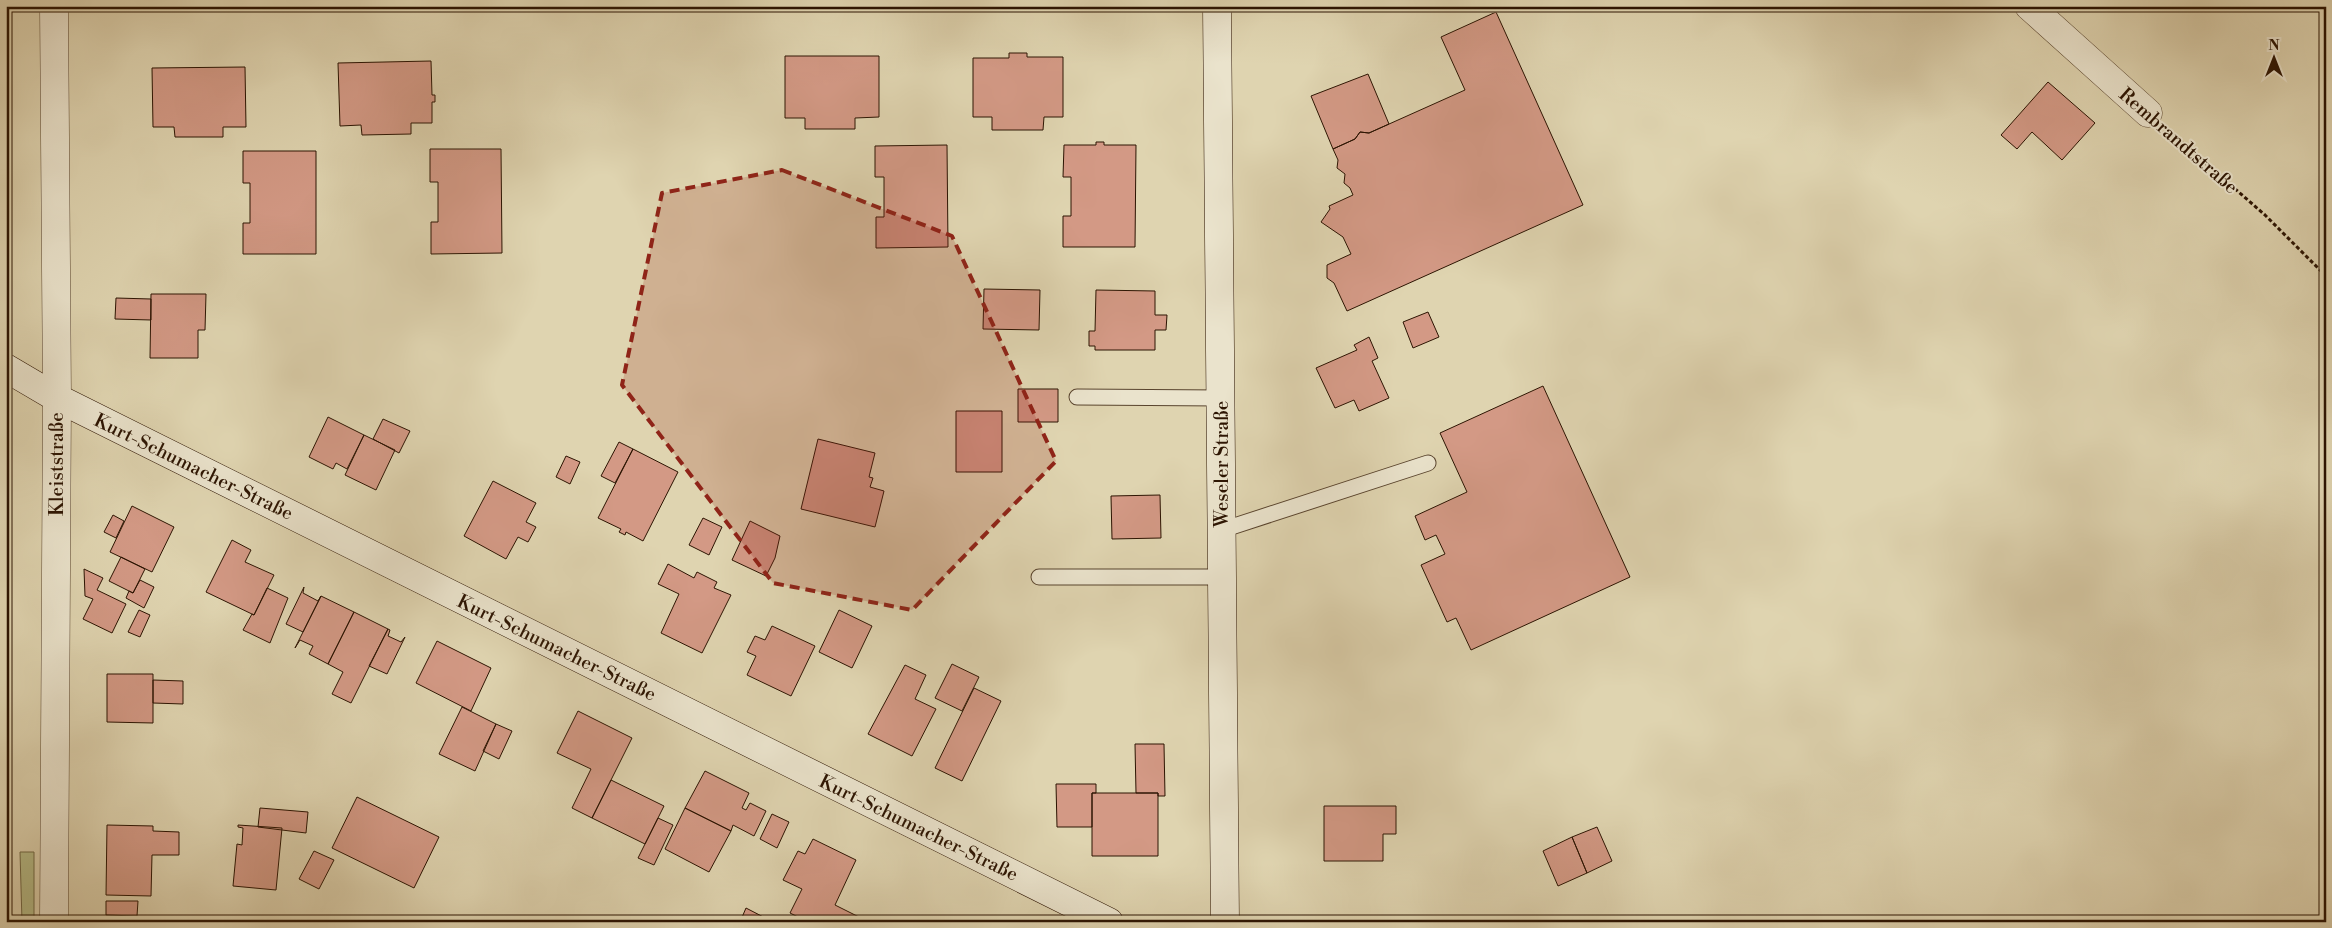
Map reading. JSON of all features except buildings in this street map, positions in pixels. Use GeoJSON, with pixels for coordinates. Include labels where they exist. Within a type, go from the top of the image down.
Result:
{"type":"FeatureCollection","features":[{"type":"Feature","properties":{"kind":"street","name":"Kleiststraße"},"geometry":{"type":"LineString","coordinates":[[54,6],[57,398],[54,922]]}},
{"type":"Feature","properties":{"kind":"street","name":"Weseler Straße"},"geometry":{"type":"LineString","coordinates":[[1218,6],[1225,922]]}},
{"type":"Feature","properties":{"kind":"street","name":"Rembrandtstraße"},"geometry":{"type":"LineString","coordinates":[[2030,6],[2148,113]]}},
{"type":"Feature","properties":{"kind":"street","name":"Kurt-Schumacher-Straße"},"geometry":{"type":"LineString","coordinates":[[6,368],[57,398],[1109,922]]}},
{"type":"Feature","properties":{"kind":"lane"},"geometry":{"type":"LineString","coordinates":[[1077,397],[1221,398]]}},
{"type":"Feature","properties":{"kind":"lane"},"geometry":{"type":"LineString","coordinates":[[1222,530],[1428,463]]}},
{"type":"Feature","properties":{"kind":"lane"},"geometry":{"type":"LineString","coordinates":[[1039,577],[1222,577]]}},
{"type":"Feature","properties":{"kind":"path","name":"Rembrandtstraße"},"geometry":{"type":"LineString","coordinates":[[2148,113],[2265,215],[2326,276]]}},
{"type":"Feature","properties":{"kind":"highlighted area"},"geometry":{"type":"Polygon","coordinates":[[[782,170],[952,236],[1056,461],[912,610],[773,583],[622,385],[662,193],[782,170]]]}},
{"type":"Feature","properties":{"kind":"green space"},"geometry":{"type":"Polygon","coordinates":[[[20,852],[34,852],[34,922],[22,922],[20,852]]]}}]}
